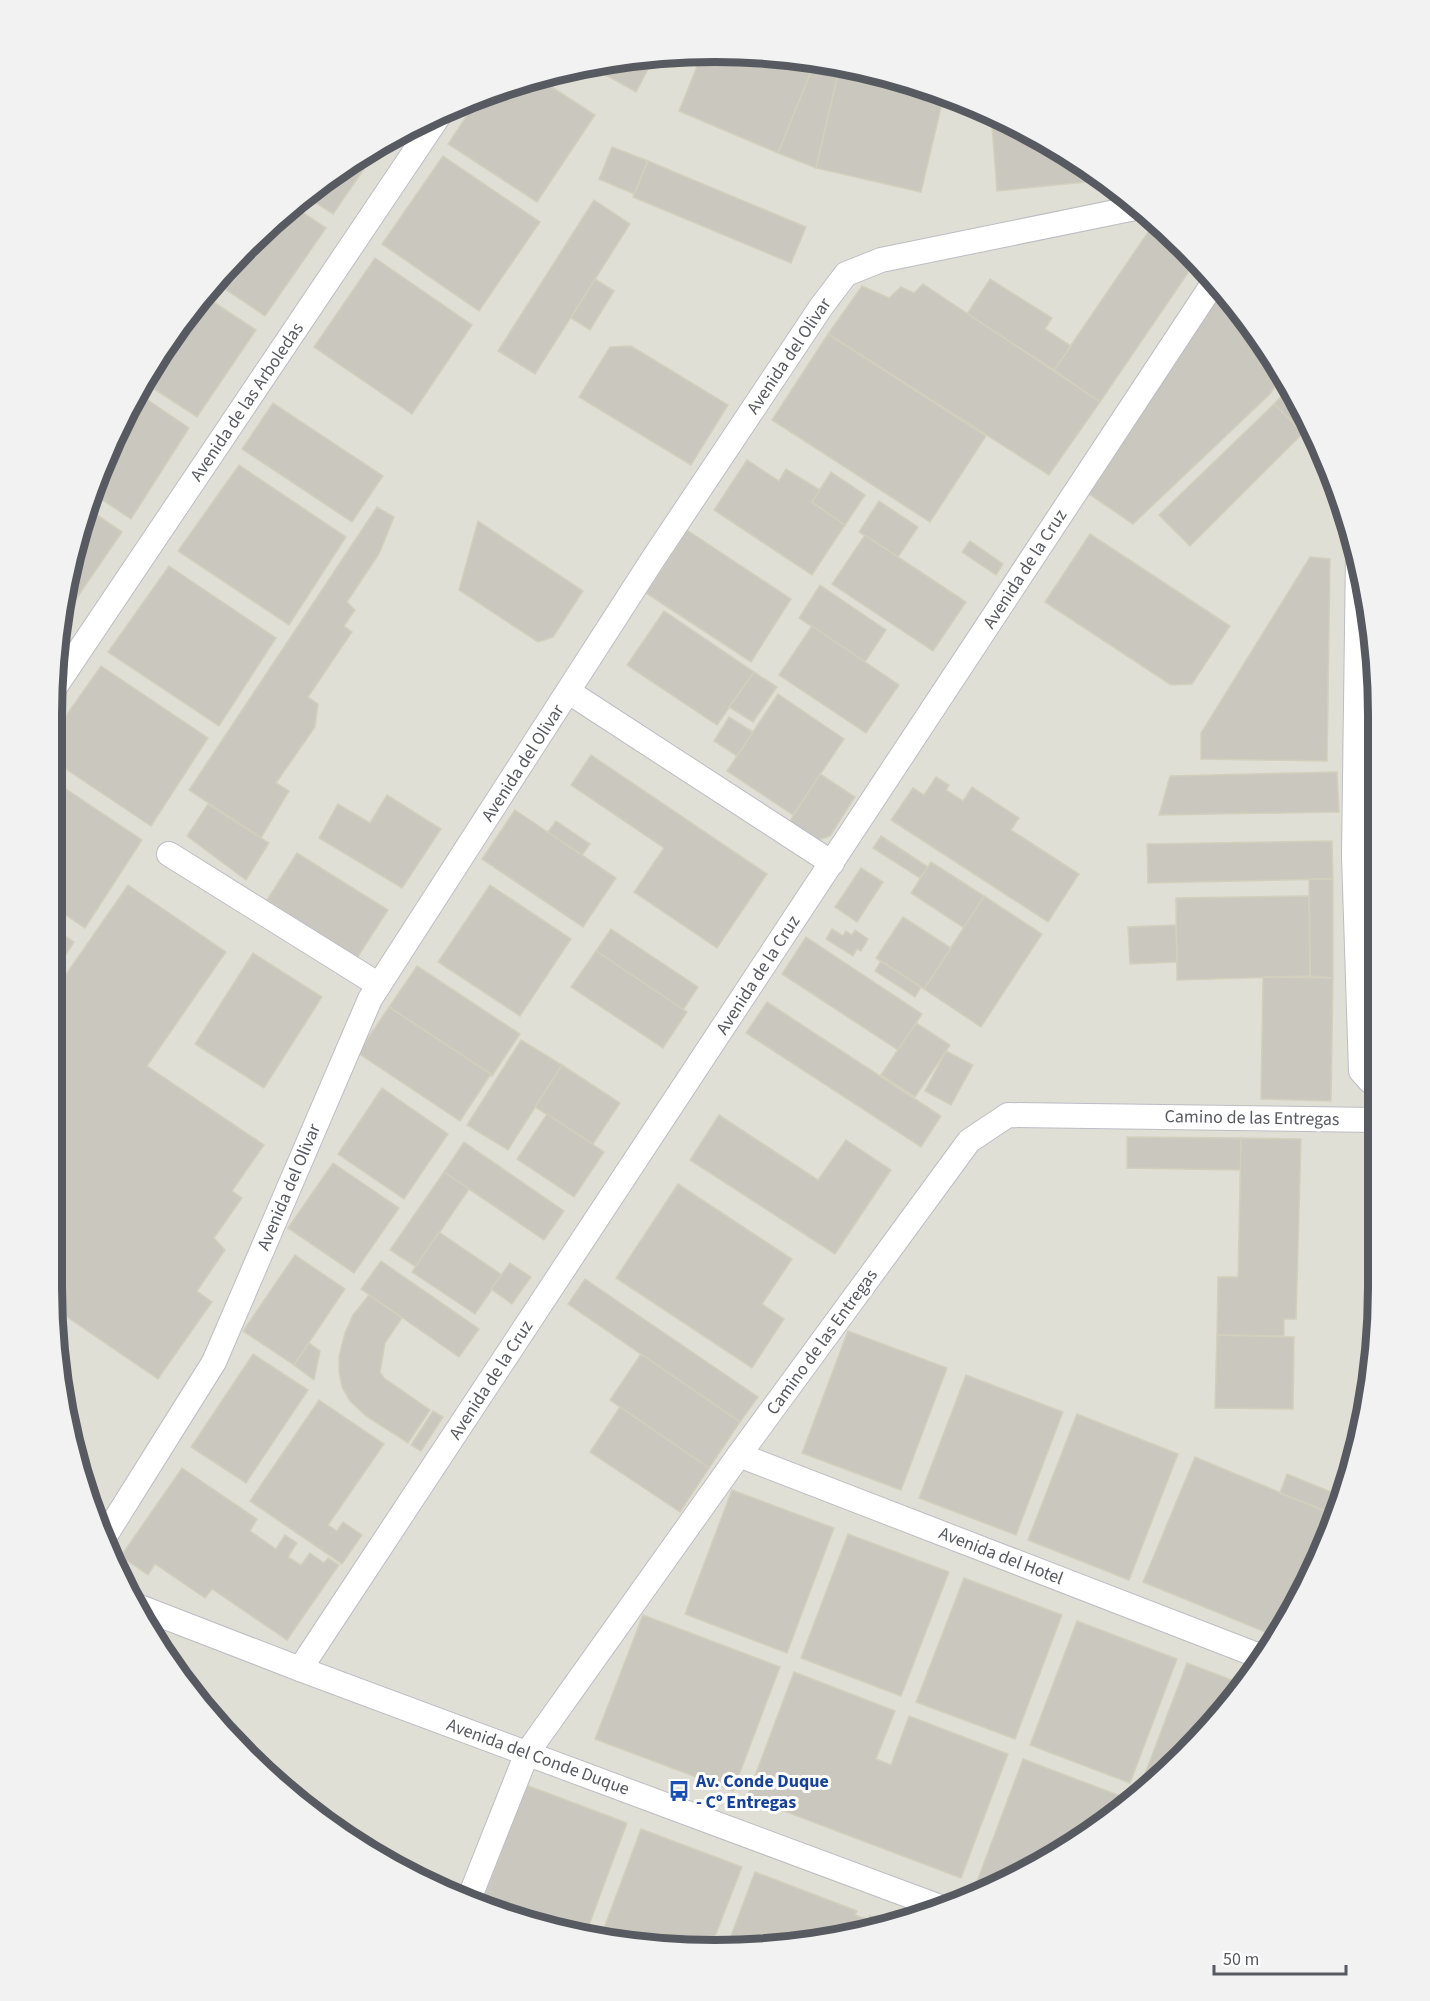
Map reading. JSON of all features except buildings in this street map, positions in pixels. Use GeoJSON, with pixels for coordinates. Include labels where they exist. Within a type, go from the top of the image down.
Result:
{"type":"FeatureCollection","features":[{"type":"Feature","properties":{"kind":"street","name":"Avenida de las Arboledas"},"geometry":{"type":"LineString","coordinates":[[63,675],[432,126]]}},
{"type":"Feature","properties":{"kind":"street","name":"Avenida del Olivar"},"geometry":{"type":"LineString","coordinates":[[109,1530],[214,1362],[366,1010],[379,985],[659,549],[815,316],[846,274],[881,260],[1128,209]]}},
{"type":"Feature","properties":{"kind":"street","name":"Avenida de la Cruz"},"geometry":{"type":"LineString","coordinates":[[300,1670],[1210,289]]}},
{"type":"Feature","properties":{"kind":"street"},"geometry":{"type":"LineString","coordinates":[[1357,597],[1354,856],[1361,1071],[1368,1079]]}},
{"type":"Feature","properties":{"kind":"street"},"geometry":{"type":"LineString","coordinates":[[569,692],[832,863]]}},
{"type":"Feature","properties":{"kind":"street"},"geometry":{"type":"LineString","coordinates":[[169,854],[379,985]]}},
{"type":"Feature","properties":{"kind":"street","name":"Camino de las Entregas"},"geometry":{"type":"LineString","coordinates":[[472,1892],[527,1753],[739,1455],[969,1141],[1008,1115],[1368,1120]]}},
{"type":"Feature","properties":{"kind":"street","name":"Avenida del Hotel"},"geometry":{"type":"LineString","coordinates":[[739,1455],[1254,1655]]}},
{"type":"Feature","properties":{"kind":"street","name":"Avenida del Conde Duque"},"geometry":{"type":"LineString","coordinates":[[147,1610],[300,1670],[930,1903]]}},
{"type":"Feature","properties":{"kind":"shaded area"},"geometry":{"type":"Polygon","coordinates":[[[715,62],[758,63],[842,74],[925,96],[965,111],[1042,149],[1078,172],[1146,224],[1177,253],[1233,317],[1281,388],[1319,465],[1334,505],[1356,588],[1367,672],[1368,715],[1368,1286],[1367,1329],[1356,1413],[1334,1496],[1319,1536],[1281,1613],[1258,1649],[1206,1717],[1177,1748],[1113,1804],[1042,1852],[965,1890],[925,1905],[842,1927],[800,1934],[715,1940],[630,1934],[546,1917],[465,1890],[388,1852],[317,1804],[253,1748],[197,1684],[149,1613],[111,1536],[96,1496],[74,1413],[63,1329],[62,715],[63,672],[74,588],[96,505],[111,465],[149,388],[197,317],[253,253],[317,197],[352,172],[388,149],[465,111],[505,96],[588,74],[672,63],[715,62]]]}},
{"type":"Feature","properties":{"kind":"place","name":"Av. Conde Duque - Cº Entregas"},"geometry":{"type":"Point","coordinates":[679,1791]}}]}
